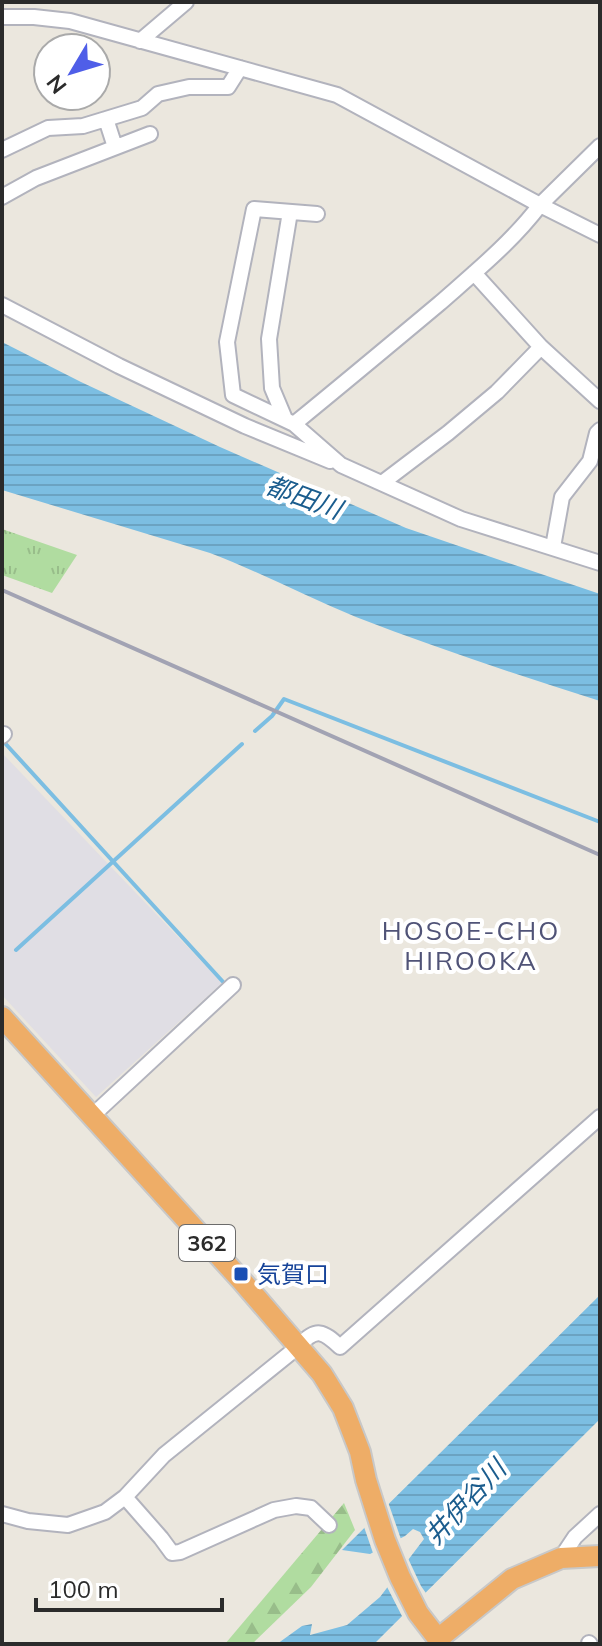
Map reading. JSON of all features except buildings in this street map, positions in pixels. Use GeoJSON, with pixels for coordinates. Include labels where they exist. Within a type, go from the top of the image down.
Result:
{"type":"FeatureCollection","features":[{"type":"Feature","properties":{"kind":"highway","name":"362"},"geometry":{"type":"LineString","coordinates":[[2,1017],[322,1374],[343,1408],[360,1452],[385,1540],[400,1577],[413,1604],[438,1639],[512,1579],[561,1558],[600,1556]]}},
{"type":"Feature","properties":{"kind":"street"},"geometry":{"type":"LineString","coordinates":[[140,41],[186,2]]}},
{"type":"Feature","properties":{"kind":"street"},"geometry":{"type":"LineString","coordinates":[[2,17],[70,21],[337,95],[600,235]]}},
{"type":"Feature","properties":{"kind":"street"},"geometry":{"type":"LineString","coordinates":[[2,150],[48,128],[83,126],[142,108],[158,94],[189,87],[228,87],[240,68]]}},
{"type":"Feature","properties":{"kind":"street"},"geometry":{"type":"LineString","coordinates":[[106,119],[115,147]]}},
{"type":"Feature","properties":{"kind":"street"},"geometry":{"type":"LineString","coordinates":[[2,197],[36,178],[150,134]]}},
{"type":"Feature","properties":{"kind":"street"},"geometry":{"type":"LineString","coordinates":[[289,422],[366,365],[474,273],[600,146]]}},
{"type":"Feature","properties":{"kind":"street"},"geometry":{"type":"LineString","coordinates":[[317,214],[254,209],[227,342],[233,395],[289,422],[341,465]]}},
{"type":"Feature","properties":{"kind":"street"},"geometry":{"type":"LineString","coordinates":[[289,422],[272,388],[269,339],[290,212]]}},
{"type":"Feature","properties":{"kind":"street"},"geometry":{"type":"LineString","coordinates":[[474,273],[541,347],[600,401]]}},
{"type":"Feature","properties":{"kind":"street"},"geometry":{"type":"LineString","coordinates":[[2,305],[119,366],[231,419],[461,519],[600,563]]}},
{"type":"Feature","properties":{"kind":"street"},"geometry":{"type":"LineString","coordinates":[[382,483],[488,400],[541,347]]}},
{"type":"Feature","properties":{"kind":"street"},"geometry":{"type":"LineString","coordinates":[[553,547],[562,497],[590,461],[600,430]]}},
{"type":"Feature","properties":{"kind":"street"},"geometry":{"type":"LineString","coordinates":[[92,1116],[233,985]]}},
{"type":"Feature","properties":{"kind":"street"},"geometry":{"type":"LineString","coordinates":[[2,1514],[28,1521],[68,1525],[105,1512],[125,1497],[164,1455],[308,1336],[317,1332],[328,1335],[340,1347],[600,1117]]}},
{"type":"Feature","properties":{"kind":"street"},"geometry":{"type":"LineString","coordinates":[[125,1497],[172,1553],[274,1510],[296,1506],[311,1508],[329,1525]]}},
{"type":"Feature","properties":{"kind":"street"},"geometry":{"type":"LineString","coordinates":[[561,1558],[575,1537],[600,1514]]}},
{"type":"Feature","properties":{"kind":"shaded area"},"geometry":{"type":"Polygon","coordinates":[[[2,753],[222,983],[96,1097],[2,995],[2,753]]]}},
{"type":"Feature","properties":{"kind":"green space"},"geometry":{"type":"Polygon","coordinates":[[[2,529],[77,555],[52,593],[2,575],[2,529]]]}},
{"type":"Feature","properties":{"kind":"green space"},"geometry":{"type":"Polygon","coordinates":[[[344,1503],[355,1530],[311,1587],[252,1644],[225,1644],[344,1503]]]}},
{"type":"Feature","properties":{"kind":"water","name":"都田川"},"geometry":{"type":"Polygon","coordinates":[[[2,342],[220,447],[406,528],[600,594],[600,701],[386,628],[210,553],[2,490],[2,342]]]}},
{"type":"Feature","properties":{"kind":"water","name":"井伊谷川"},"geometry":{"type":"Polygon","coordinates":[[[600,1295],[600,1419],[374,1644],[277,1644],[302,1626],[312,1624],[310,1635],[347,1625],[380,1597],[424,1539],[420,1532],[413,1529],[370,1554],[342,1550],[600,1295]]]}},
{"type":"Feature","properties":{"kind":"pier"},"geometry":{"type":"Polygon","coordinates":[[[387,1499],[402,1542],[374,1556],[363,1524],[387,1499]]]}},
{"type":"Feature","properties":{"kind":"pier"},"geometry":{"type":"Polygon","coordinates":[[[406,1554],[428,1596],[404,1620],[385,1583],[406,1554]]]}},
{"type":"Feature","properties":{"kind":"waterway"},"geometry":{"type":"LineString","coordinates":[[255,731],[272,716],[284,699],[600,822]]}},
{"type":"Feature","properties":{"kind":"waterway"},"geometry":{"type":"LineString","coordinates":[[3,741],[225,984]]}},
{"type":"Feature","properties":{"kind":"waterway"},"geometry":{"type":"LineString","coordinates":[[16,950],[242,744]]}},
{"type":"Feature","properties":{"kind":"railway"},"geometry":{"type":"LineString","coordinates":[[2,590],[600,855]]}},
{"type":"Feature","properties":{"kind":"place","name":"気賀口"},"geometry":{"type":"Point","coordinates":[241,1274]}},
{"type":"Feature","properties":{"kind":"district","name":"HOSOE-CHO HIROOKA"},"geometry":{"type":"Point","coordinates":[471,945]}}]}
